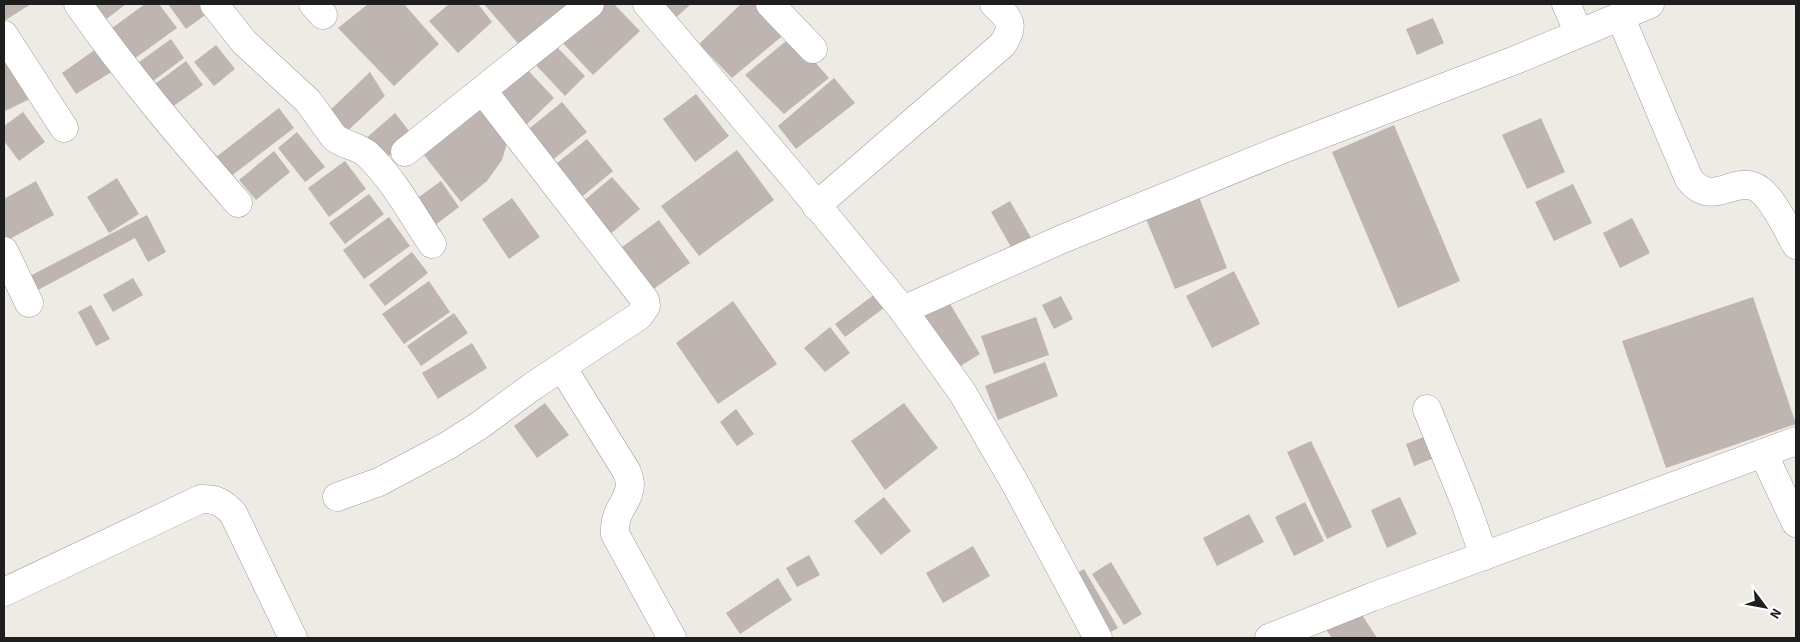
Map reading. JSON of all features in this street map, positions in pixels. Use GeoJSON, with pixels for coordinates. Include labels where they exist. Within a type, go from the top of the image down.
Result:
{"type":"FeatureCollection","features":[{"type":"Feature","properties":{"kind":"street"},"geometry":{"type":"LineString","coordinates":[[78,4],[101,37],[191,150],[238,203]]}},
{"type":"Feature","properties":{"kind":"street"},"geometry":{"type":"LineString","coordinates":[[214,4],[244,42],[308,101],[334,137],[362,150],[369,156],[388,178],[432,244]]}},
{"type":"Feature","properties":{"kind":"street"},"geometry":{"type":"LineString","coordinates":[[405,152],[590,4]]}},
{"type":"Feature","properties":{"kind":"street"},"geometry":{"type":"LineString","coordinates":[[647,4],[797,180],[816,206],[903,310],[962,392],[1016,485],[1098,638]]}},
{"type":"Feature","properties":{"kind":"street"},"geometry":{"type":"LineString","coordinates":[[770,4],[813,49]]}},
{"type":"Feature","properties":{"kind":"street"},"geometry":{"type":"LineString","coordinates":[[816,206],[1002,45],[1009,35],[1011,26],[1008,17],[994,4]]}},
{"type":"Feature","properties":{"kind":"street"},"geometry":{"type":"LineString","coordinates":[[1566,4],[1579,33]]}},
{"type":"Feature","properties":{"kind":"street"},"geometry":{"type":"LineString","coordinates":[[903,310],[1060,240],[1283,149],[1518,59],[1650,4]]}},
{"type":"Feature","properties":{"kind":"street"},"geometry":{"type":"LineString","coordinates":[[1620,16],[1689,180],[1694,187],[1713,192],[1746,185],[1754,186],[1762,191],[1772,202],[1796,244]]}},
{"type":"Feature","properties":{"kind":"street"},"geometry":{"type":"LineString","coordinates":[[4,35],[64,128]]}},
{"type":"Feature","properties":{"kind":"street"},"geometry":{"type":"LineString","coordinates":[[336,497],[379,482],[447,446],[639,316],[646,306],[645,300],[483,91]]}},
{"type":"Feature","properties":{"kind":"street"},"geometry":{"type":"LineString","coordinates":[[4,251],[29,303]]}},
{"type":"Feature","properties":{"kind":"street"},"geometry":{"type":"LineString","coordinates":[[562,367],[627,472],[630,483],[628,494],[614,523],[615,534],[672,638]]}},
{"type":"Feature","properties":{"kind":"street"},"geometry":{"type":"LineString","coordinates":[[1427,409],[1466,505],[1484,556]]}},
{"type":"Feature","properties":{"kind":"street"},"geometry":{"type":"LineString","coordinates":[[1269,638],[1372,597],[1796,441]]}},
{"type":"Feature","properties":{"kind":"street"},"geometry":{"type":"LineString","coordinates":[[1762,453],[1796,523]]}},
{"type":"Feature","properties":{"kind":"street"},"geometry":{"type":"LineString","coordinates":[[4,592],[201,499],[214,499],[233,513],[292,638]]}},
{"type":"Feature","properties":{"kind":"building"},"geometry":{"type":"Polygon","coordinates":[[[4,4],[31,4],[4,21],[4,4]]]}},
{"type":"Feature","properties":{"kind":"building"},"geometry":{"type":"Polygon","coordinates":[[[87,4],[126,4],[100,24],[87,4]]]}},
{"type":"Feature","properties":{"kind":"building"},"geometry":{"type":"Polygon","coordinates":[[[145,4],[159,4],[177,28],[134,59],[112,28],[145,4]]]}},
{"type":"Feature","properties":{"kind":"building"},"geometry":{"type":"Polygon","coordinates":[[[168,4],[201,4],[208,13],[186,29],[168,4]]]}},
{"type":"Feature","properties":{"kind":"building"},"geometry":{"type":"Polygon","coordinates":[[[368,4],[404,4],[439,44],[394,86],[338,28],[368,4]]]}},
{"type":"Feature","properties":{"kind":"building"},"geometry":{"type":"Polygon","coordinates":[[[449,4],[478,4],[492,22],[458,53],[429,21],[449,4]]]}},
{"type":"Feature","properties":{"kind":"building"},"geometry":{"type":"Polygon","coordinates":[[[484,4],[571,4],[521,47],[484,4]]]}},
{"type":"Feature","properties":{"kind":"building"},"geometry":{"type":"Polygon","coordinates":[[[596,4],[614,4],[640,31],[593,75],[559,39],[596,4]]]}},
{"type":"Feature","properties":{"kind":"building"},"geometry":{"type":"Polygon","coordinates":[[[654,4],[691,4],[671,22],[654,4]]]}},
{"type":"Feature","properties":{"kind":"building"},"geometry":{"type":"Polygon","coordinates":[[[741,4],[761,4],[787,32],[732,78],[699,44],[741,4]]]}},
{"type":"Feature","properties":{"kind":"building"},"geometry":{"type":"Polygon","coordinates":[[[1433,18],[1444,43],[1417,55],[1406,29],[1433,18]]]}},
{"type":"Feature","properties":{"kind":"building"},"geometry":{"type":"Polygon","coordinates":[[[792,36],[829,78],[784,114],[745,75],[792,36]]]}},
{"type":"Feature","properties":{"kind":"building"},"geometry":{"type":"Polygon","coordinates":[[[171,39],[184,58],[149,84],[135,65],[171,39]]]}},
{"type":"Feature","properties":{"kind":"building"},"geometry":{"type":"Polygon","coordinates":[[[554,44],[585,76],[565,96],[534,63],[554,44]]]}},
{"type":"Feature","properties":{"kind":"building"},"geometry":{"type":"Polygon","coordinates":[[[216,45],[235,69],[214,86],[194,62],[216,45]]]}},
{"type":"Feature","properties":{"kind":"building"},"geometry":{"type":"Polygon","coordinates":[[[100,46],[118,68],[76,94],[62,73],[100,46]]]}},
{"type":"Feature","properties":{"kind":"building"},"geometry":{"type":"Polygon","coordinates":[[[4,55],[30,99],[5,111],[4,109],[4,55]]]}},
{"type":"Feature","properties":{"kind":"building"},"geometry":{"type":"Polygon","coordinates":[[[186,61],[203,85],[168,110],[151,87],[186,61]]]}},
{"type":"Feature","properties":{"kind":"building"},"geometry":{"type":"Polygon","coordinates":[[[525,67],[554,98],[524,127],[495,96],[525,67]]]}},
{"type":"Feature","properties":{"kind":"building"},"geometry":{"type":"Polygon","coordinates":[[[370,72],[385,96],[342,136],[325,115],[370,72]]]}},
{"type":"Feature","properties":{"kind":"building"},"geometry":{"type":"Polygon","coordinates":[[[834,78],[855,103],[796,149],[778,126],[834,78]]]}},
{"type":"Feature","properties":{"kind":"building"},"geometry":{"type":"Polygon","coordinates":[[[696,94],[729,136],[695,162],[663,119],[696,94]]]}},
{"type":"Feature","properties":{"kind":"building"},"geometry":{"type":"Polygon","coordinates":[[[562,102],[587,132],[550,162],[525,132],[562,102]]]}},
{"type":"Feature","properties":{"kind":"building"},"geometry":{"type":"Polygon","coordinates":[[[479,103],[508,140],[502,160],[487,181],[461,202],[420,150],[479,103]]]}},
{"type":"Feature","properties":{"kind":"building"},"geometry":{"type":"Polygon","coordinates":[[[279,108],[294,128],[226,180],[211,161],[279,108]]]}},
{"type":"Feature","properties":{"kind":"building"},"geometry":{"type":"Polygon","coordinates":[[[23,112],[45,142],[19,161],[4,141],[4,126],[23,112]]]}},
{"type":"Feature","properties":{"kind":"building"},"geometry":{"type":"Polygon","coordinates":[[[395,113],[413,136],[382,162],[364,140],[395,113]]]}},
{"type":"Feature","properties":{"kind":"building"},"geometry":{"type":"Polygon","coordinates":[[[1541,118],[1565,172],[1527,189],[1502,135],[1541,118]]]}},
{"type":"Feature","properties":{"kind":"building"},"geometry":{"type":"Polygon","coordinates":[[[1394,125],[1460,281],[1398,308],[1332,152],[1394,125]]]}},
{"type":"Feature","properties":{"kind":"building"},"geometry":{"type":"Polygon","coordinates":[[[297,132],[325,167],[305,182],[278,148],[297,132]]]}},
{"type":"Feature","properties":{"kind":"building"},"geometry":{"type":"Polygon","coordinates":[[[587,139],[613,171],[578,200],[551,168],[587,139]]]}},
{"type":"Feature","properties":{"kind":"building"},"geometry":{"type":"Polygon","coordinates":[[[737,150],[774,200],[699,256],[661,206],[737,150]]]}},
{"type":"Feature","properties":{"kind":"building"},"geometry":{"type":"Polygon","coordinates":[[[274,151],[290,172],[256,200],[239,180],[274,151]]]}},
{"type":"Feature","properties":{"kind":"building"},"geometry":{"type":"Polygon","coordinates":[[[345,161],[366,189],[329,217],[308,188],[345,161]]]}},
{"type":"Feature","properties":{"kind":"building"},"geometry":{"type":"Polygon","coordinates":[[[612,177],[640,209],[608,236],[580,204],[612,177]]]}},
{"type":"Feature","properties":{"kind":"building"},"geometry":{"type":"Polygon","coordinates":[[[117,178],[139,214],[109,233],[87,197],[117,178]]]}},
{"type":"Feature","properties":{"kind":"building"},"geometry":{"type":"Polygon","coordinates":[[[36,181],[54,215],[6,241],[4,236],[4,199],[36,181]]]}},
{"type":"Feature","properties":{"kind":"building"},"geometry":{"type":"Polygon","coordinates":[[[441,181],[459,207],[434,226],[415,200],[441,181]]]}},
{"type":"Feature","properties":{"kind":"building"},"geometry":{"type":"Polygon","coordinates":[[[1573,184],[1592,223],[1554,241],[1535,202],[1573,184]]]}},
{"type":"Feature","properties":{"kind":"building"},"geometry":{"type":"Polygon","coordinates":[[[369,194],[384,214],[345,244],[329,223],[369,194]]]}},
{"type":"Feature","properties":{"kind":"building"},"geometry":{"type":"Polygon","coordinates":[[[1199,197],[1227,268],[1175,289],[1146,219],[1199,197]]]}},
{"type":"Feature","properties":{"kind":"building"},"geometry":{"type":"Polygon","coordinates":[[[512,198],[540,237],[509,259],[482,219],[512,198]]]}},
{"type":"Feature","properties":{"kind":"building"},"geometry":{"type":"Polygon","coordinates":[[[1010,201],[1034,243],[1015,254],[991,212],[1010,201]]]}},
{"type":"Feature","properties":{"kind":"building"},"geometry":{"type":"Polygon","coordinates":[[[147,215],[166,252],[148,262],[135,238],[38,290],[30,276],[147,215]]]}},
{"type":"Feature","properties":{"kind":"building"},"geometry":{"type":"Polygon","coordinates":[[[389,217],[410,246],[364,279],[343,250],[389,217]]]}},
{"type":"Feature","properties":{"kind":"building"},"geometry":{"type":"Polygon","coordinates":[[[1632,218],[1650,253],[1620,268],[1603,233],[1632,218]]]}},
{"type":"Feature","properties":{"kind":"building"},"geometry":{"type":"Polygon","coordinates":[[[659,220],[690,263],[648,293],[618,250],[659,220]]]}},
{"type":"Feature","properties":{"kind":"building"},"geometry":{"type":"Polygon","coordinates":[[[412,252],[428,273],[385,306],[369,285],[412,252]]]}},
{"type":"Feature","properties":{"kind":"building"},"geometry":{"type":"Polygon","coordinates":[[[1234,271],[1260,324],[1212,348],[1186,296],[1234,271]]]}},
{"type":"Feature","properties":{"kind":"building"},"geometry":{"type":"Polygon","coordinates":[[[133,278],[143,295],[113,312],[103,295],[133,278]]]}},
{"type":"Feature","properties":{"kind":"building"},"geometry":{"type":"Polygon","coordinates":[[[429,281],[450,312],[404,344],[382,314],[429,281]]]}},
{"type":"Feature","properties":{"kind":"building"},"geometry":{"type":"Polygon","coordinates":[[[875,294],[884,308],[845,337],[835,324],[875,294]]]}},
{"type":"Feature","properties":{"kind":"building"},"geometry":{"type":"Polygon","coordinates":[[[1061,296],[1073,319],[1054,329],[1042,305],[1061,296]]]}},
{"type":"Feature","properties":{"kind":"building"},"geometry":{"type":"Polygon","coordinates":[[[946,297],[980,354],[954,370],[920,313],[946,297]]]}},
{"type":"Feature","properties":{"kind":"building"},"geometry":{"type":"Polygon","coordinates":[[[1753,297],[1796,424],[1666,468],[1622,341],[1753,297]]]}},
{"type":"Feature","properties":{"kind":"building"},"geometry":{"type":"Polygon","coordinates":[[[733,301],[777,364],[718,404],[676,343],[733,301]]]}},
{"type":"Feature","properties":{"kind":"building"},"geometry":{"type":"Polygon","coordinates":[[[91,305],[110,339],[96,346],[78,312],[91,305]]]}},
{"type":"Feature","properties":{"kind":"building"},"geometry":{"type":"Polygon","coordinates":[[[454,313],[468,333],[421,366],[407,346],[454,313]]]}},
{"type":"Feature","properties":{"kind":"building"},"geometry":{"type":"Polygon","coordinates":[[[1036,317],[1049,355],[994,374],[981,336],[1036,317]]]}},
{"type":"Feature","properties":{"kind":"building"},"geometry":{"type":"Polygon","coordinates":[[[830,327],[850,353],[825,372],[804,348],[830,327]]]}},
{"type":"Feature","properties":{"kind":"building"},"geometry":{"type":"Polygon","coordinates":[[[472,343],[487,368],[438,399],[422,373],[472,343]]]}},
{"type":"Feature","properties":{"kind":"building"},"geometry":{"type":"Polygon","coordinates":[[[1045,362],[1058,396],[998,420],[985,386],[1045,362]]]}},
{"type":"Feature","properties":{"kind":"building"},"geometry":{"type":"Polygon","coordinates":[[[545,403],[569,435],[537,458],[514,426],[545,403]]]}},
{"type":"Feature","properties":{"kind":"building"},"geometry":{"type":"Polygon","coordinates":[[[904,403],[938,448],[885,490],[851,441],[904,403]]]}},
{"type":"Feature","properties":{"kind":"building"},"geometry":{"type":"Polygon","coordinates":[[[736,409],[754,434],[737,446],[720,422],[736,409]]]}},
{"type":"Feature","properties":{"kind":"building"},"geometry":{"type":"Polygon","coordinates":[[[1431,434],[1439,456],[1414,466],[1406,444],[1431,434]]]}},
{"type":"Feature","properties":{"kind":"building"},"geometry":{"type":"Polygon","coordinates":[[[1311,441],[1352,527],[1327,539],[1287,452],[1311,441]]]}},
{"type":"Feature","properties":{"kind":"building"},"geometry":{"type":"Polygon","coordinates":[[[884,497],[911,531],[881,555],[854,521],[884,497]]]}},
{"type":"Feature","properties":{"kind":"building"},"geometry":{"type":"Polygon","coordinates":[[[1400,497],[1417,534],[1387,548],[1371,510],[1400,497]]]}},
{"type":"Feature","properties":{"kind":"building"},"geometry":{"type":"Polygon","coordinates":[[[1305,502],[1324,541],[1294,556],[1275,517],[1305,502]]]}},
{"type":"Feature","properties":{"kind":"building"},"geometry":{"type":"Polygon","coordinates":[[[1249,514],[1264,542],[1217,566],[1203,538],[1249,514]]]}},
{"type":"Feature","properties":{"kind":"building"},"geometry":{"type":"Polygon","coordinates":[[[973,546],[990,576],[943,603],[926,573],[973,546]]]}},
{"type":"Feature","properties":{"kind":"building"},"geometry":{"type":"Polygon","coordinates":[[[809,555],[820,575],[797,587],[786,568],[809,555]]]}},
{"type":"Feature","properties":{"kind":"building"},"geometry":{"type":"Polygon","coordinates":[[[1111,562],[1142,614],[1124,625],[1092,574],[1111,562]]]}},
{"type":"Feature","properties":{"kind":"building"},"geometry":{"type":"Polygon","coordinates":[[[1084,569],[1118,628],[1103,636],[1069,578],[1084,569]]]}},
{"type":"Feature","properties":{"kind":"building"},"geometry":{"type":"Polygon","coordinates":[[[778,578],[792,600],[740,634],[726,613],[778,578]]]}},
{"type":"Feature","properties":{"kind":"building"},"geometry":{"type":"Polygon","coordinates":[[[1357,607],[1377,638],[1332,638],[1325,628],[1357,607]]]}}]}
